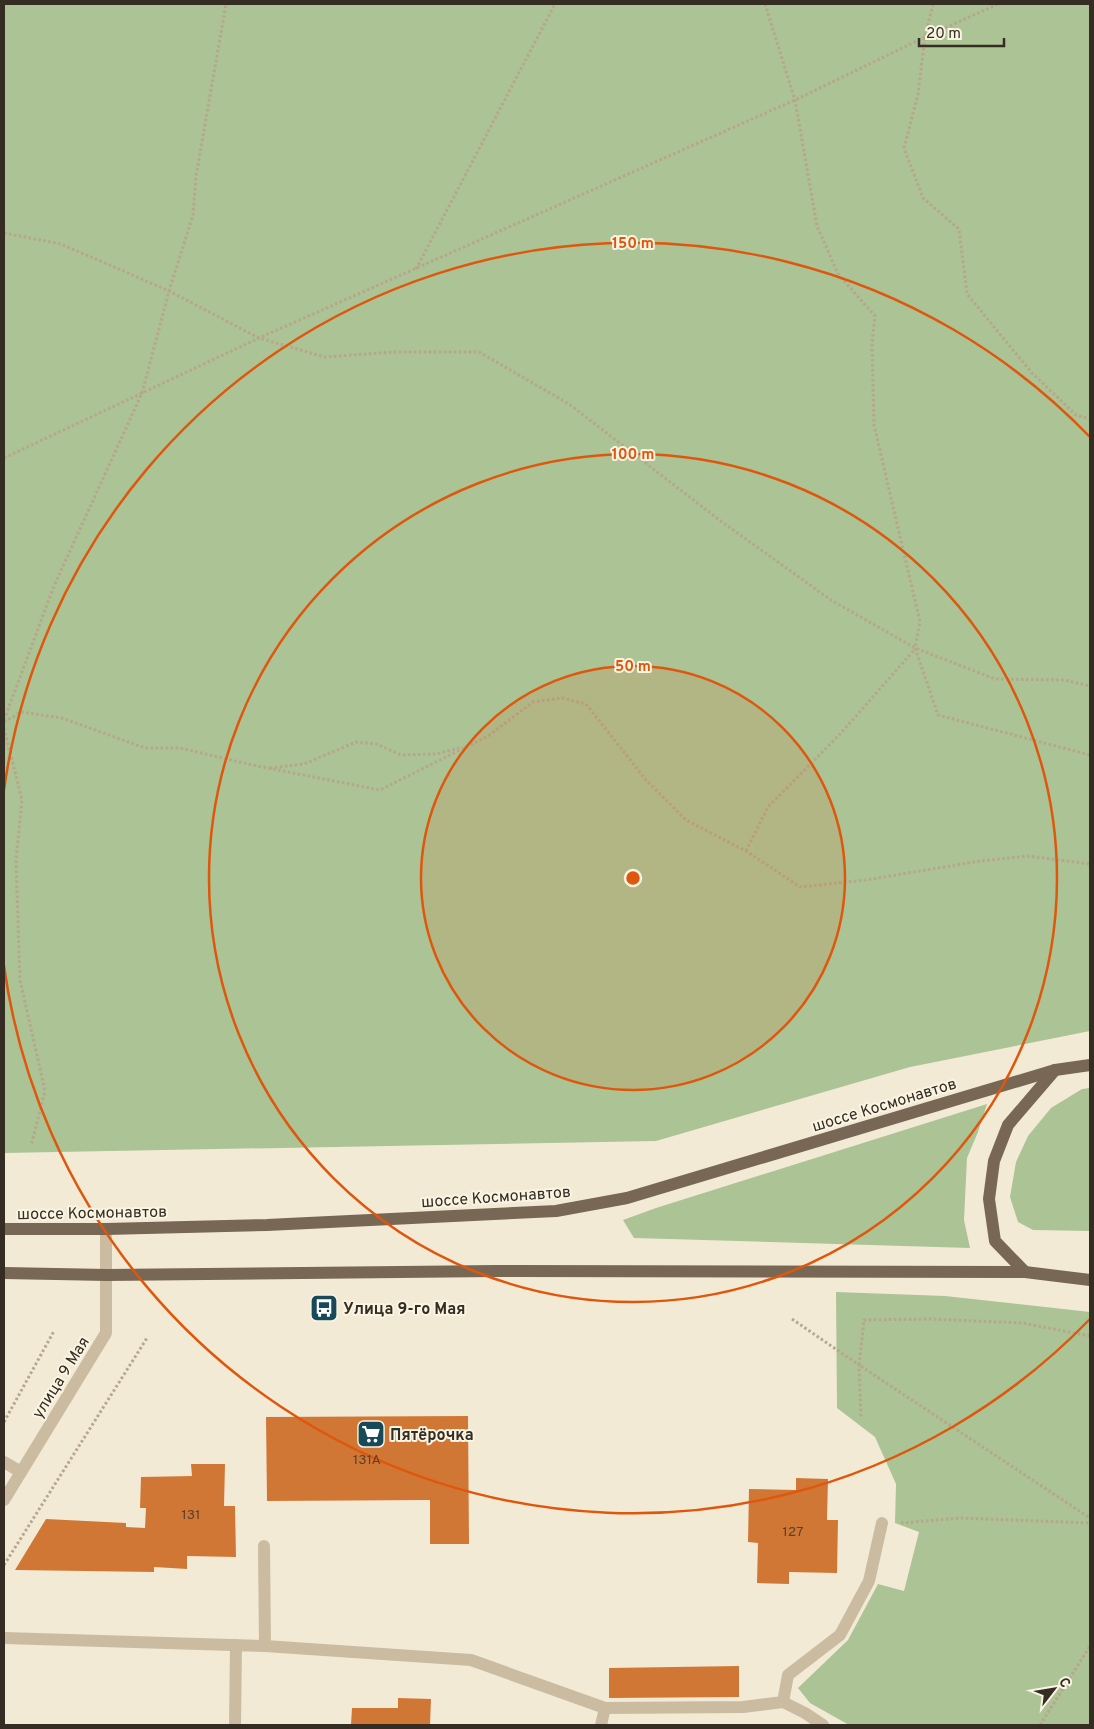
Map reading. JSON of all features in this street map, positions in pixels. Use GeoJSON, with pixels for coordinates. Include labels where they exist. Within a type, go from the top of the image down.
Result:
{"type":"FeatureCollection","features":[{"type":"Feature","properties":{"kind":"main road","name":"шоссе Космонавтов"},"geometry":{"type":"LineString","coordinates":[[4,1229],[106,1229],[267,1225],[556,1211],[627,1198],[1055,1070],[1090,1065]]}},
{"type":"Feature","properties":{"kind":"main road"},"geometry":{"type":"LineString","coordinates":[[1025,1272],[995,1241],[989,1199],[994,1161],[1008,1125],[1055,1070]]}},
{"type":"Feature","properties":{"kind":"main road"},"geometry":{"type":"LineString","coordinates":[[4,1273],[496,1271],[1025,1272],[1090,1280]]}},
{"type":"Feature","properties":{"kind":"street","name":"улица 9 Мая"},"geometry":{"type":"LineString","coordinates":[[4,1500],[106,1333],[106,1229]]}},
{"type":"Feature","properties":{"kind":"street"},"geometry":{"type":"LineString","coordinates":[[4,1462],[21,1472]]}},
{"type":"Feature","properties":{"kind":"street"},"geometry":{"type":"LineString","coordinates":[[782,1702],[788,1675],[840,1634],[844,1627],[869,1581],[882,1523]]}},
{"type":"Feature","properties":{"kind":"street"},"geometry":{"type":"LineString","coordinates":[[264,1546],[265,1646]]}},
{"type":"Feature","properties":{"kind":"street"},"geometry":{"type":"LineString","coordinates":[[4,1638],[265,1646],[471,1660],[605,1708],[743,1707],[782,1702],[822,1725]]}},
{"type":"Feature","properties":{"kind":"street"},"geometry":{"type":"LineString","coordinates":[[235,1725],[236,1645]]}},
{"type":"Feature","properties":{"kind":"street"},"geometry":{"type":"LineString","coordinates":[[601,1725],[605,1708]]}},
{"type":"Feature","properties":{"kind":"path"},"geometry":{"type":"LineString","coordinates":[[4,721],[54,586],[142,393],[169,291],[193,215],[196,176],[226,4]]}},
{"type":"Feature","properties":{"kind":"path"},"geometry":{"type":"LineString","coordinates":[[416,269],[556,4]]}},
{"type":"Feature","properties":{"kind":"path"},"geometry":{"type":"LineString","coordinates":[[766,4],[795,100],[817,226],[838,274],[875,316],[872,344],[874,425],[920,622],[915,648],[938,715],[1090,755]]}},
{"type":"Feature","properties":{"kind":"path"},"geometry":{"type":"LineString","coordinates":[[933,4],[925,37],[918,94],[904,148],[923,198],[959,229],[967,294],[1032,373],[1076,415],[1090,419]]}},
{"type":"Feature","properties":{"kind":"path"},"geometry":{"type":"LineString","coordinates":[[4,458],[259,338],[795,100],[998,4]]}},
{"type":"Feature","properties":{"kind":"path"},"geometry":{"type":"LineString","coordinates":[[4,233],[61,244],[169,291],[259,338],[325,357],[393,352],[479,352],[569,404],[722,522],[823,594],[915,648],[995,679],[1064,680],[1090,686]]}},
{"type":"Feature","properties":{"kind":"path"},"geometry":{"type":"LineString","coordinates":[[746,851],[768,807],[841,733],[915,648]]}},
{"type":"Feature","properties":{"kind":"path"},"geometry":{"type":"LineString","coordinates":[[4,721],[22,712],[62,718],[145,748],[180,748],[252,765],[380,790],[464,746],[488,736],[533,702],[562,698],[586,704],[646,780],[686,820],[746,851],[800,887],[866,880],[980,861],[1028,856],[1090,864]]}},
{"type":"Feature","properties":{"kind":"path"},"geometry":{"type":"LineString","coordinates":[[4,728],[22,800],[16,859],[20,980],[45,1091],[31,1146]]}},
{"type":"Feature","properties":{"kind":"path"},"geometry":{"type":"LineString","coordinates":[[252,765],[270,768],[304,764],[356,742],[376,744],[402,755],[436,754],[464,746]]}},
{"type":"Feature","properties":{"kind":"path"},"geometry":{"type":"LineString","coordinates":[[792,1319],[1090,1518]]}},
{"type":"Feature","properties":{"kind":"path"},"geometry":{"type":"LineString","coordinates":[[861,1419],[859,1365],[864,1320],[929,1319],[1022,1323],[1090,1336]]}},
{"type":"Feature","properties":{"kind":"path"},"geometry":{"type":"LineString","coordinates":[[4,1422],[54,1331]]}},
{"type":"Feature","properties":{"kind":"path"},"geometry":{"type":"LineString","coordinates":[[4,1565],[147,1338]]}},
{"type":"Feature","properties":{"kind":"path"},"geometry":{"type":"LineString","coordinates":[[882,1523],[961,1518],[1090,1523]]}},
{"type":"Feature","properties":{"kind":"path"},"geometry":{"type":"LineString","coordinates":[[1040,1725],[1090,1646]]}},
{"type":"Feature","properties":{"kind":"green space"},"geometry":{"type":"Polygon","coordinates":[[[4,4],[1090,4],[1090,1031],[910,1067],[656,1141],[4,1153],[4,4]]]}},
{"type":"Feature","properties":{"kind":"green space"},"geometry":{"type":"Polygon","coordinates":[[[1090,1088],[1090,1231],[1033,1230],[1018,1222],[1010,1197],[1016,1162],[1028,1136],[1051,1108],[1082,1089],[1090,1088]]]}},
{"type":"Feature","properties":{"kind":"green space"},"geometry":{"type":"Polygon","coordinates":[[[987,1104],[967,1158],[964,1220],[970,1248],[634,1238],[623,1220],[656,1208],[987,1104]]]}},
{"type":"Feature","properties":{"kind":"green space"},"geometry":{"type":"Polygon","coordinates":[[[836,1292],[945,1296],[1090,1312],[1090,1725],[849,1725],[810,1703],[798,1688],[848,1640],[878,1584],[904,1591],[919,1532],[895,1523],[896,1484],[875,1437],[837,1408],[836,1292]]]}},
{"type":"Feature","properties":{"kind":"building"},"geometry":{"type":"Polygon","coordinates":[[[468,1416],[469,1544],[430,1544],[430,1500],[267,1501],[266,1417],[468,1416]]]}},
{"type":"Feature","properties":{"kind":"building"},"geometry":{"type":"Polygon","coordinates":[[[191,1464],[225,1464],[224,1506],[235,1506],[236,1557],[187,1556],[187,1569],[154,1567],[154,1572],[15,1570],[46,1519],[126,1523],[126,1527],[145,1528],[146,1508],[140,1508],[141,1477],[192,1476],[191,1464]]]}},
{"type":"Feature","properties":{"kind":"building"},"geometry":{"type":"Polygon","coordinates":[[[796,1478],[828,1479],[827,1520],[838,1520],[837,1573],[789,1572],[789,1584],[757,1583],[758,1543],[748,1542],[749,1489],[796,1490],[796,1478]]]}},
{"type":"Feature","properties":{"kind":"building"},"geometry":{"type":"Polygon","coordinates":[[[739,1666],[739,1697],[609,1698],[609,1668],[739,1666]]]}},
{"type":"Feature","properties":{"kind":"building"},"geometry":{"type":"Polygon","coordinates":[[[398,1698],[431,1699],[430,1725],[351,1725],[352,1708],[398,1708],[398,1698]]]}},
{"type":"Feature","properties":{"kind":"place","name":"Улица 9-го Мая"},"geometry":{"type":"Point","coordinates":[324,1308]}},
{"type":"Feature","properties":{"kind":"place","name":"Пятёрочка"},"geometry":{"type":"Point","coordinates":[371,1434]}}]}
